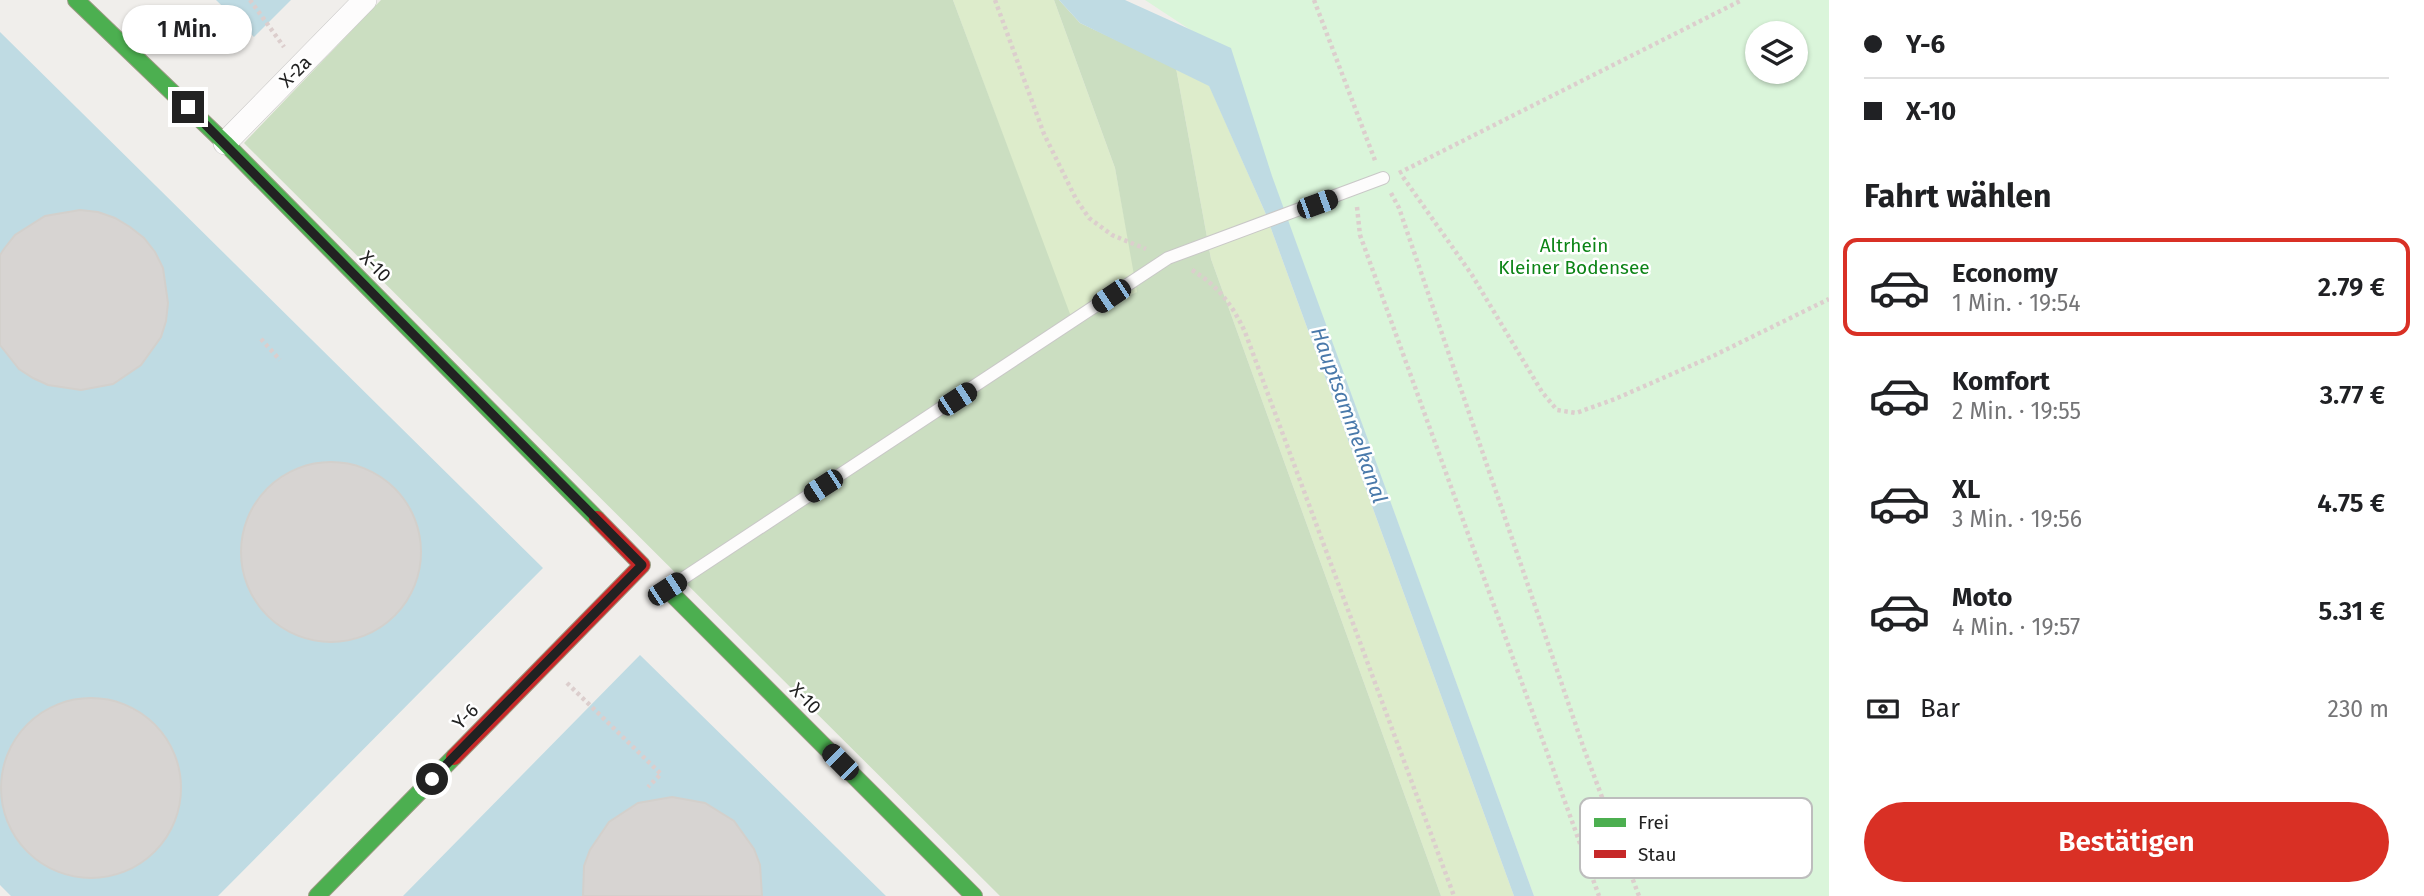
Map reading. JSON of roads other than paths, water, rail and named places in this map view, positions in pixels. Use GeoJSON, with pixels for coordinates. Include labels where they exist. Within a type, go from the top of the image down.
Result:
{"type":"FeatureCollection","features":[{"type":"Feature","properties":{"kind":"street","name":"X-10"},"geometry":{"type":"LineString","coordinates":[[76,0],[225,143],[974,896]]}},
{"type":"Feature","properties":{"kind":"street","name":"X-2a"},"geometry":{"type":"LineString","coordinates":[[225,143],[365,0]]}},
{"type":"Feature","properties":{"kind":"street","name":"Y-6"},"geometry":{"type":"LineString","coordinates":[[317,896],[547,663],[655,577]]}},
{"type":"Feature","properties":{"kind":"lane"},"geometry":{"type":"LineString","coordinates":[[655,577],[1168,258],[1340,196],[1382,178]]}},
{"type":"Feature","properties":{"kind":"water"},"geometry":{"type":"Polygon","coordinates":[[[216,0],[291,0],[254,37],[216,0]]]}},
{"type":"Feature","properties":{"kind":"water","name":"Hauptsammelkanal"},"geometry":{"type":"Polygon","coordinates":[[[1059,0],[1125,0],[1231,48],[1272,176],[1534,896],[1514,896],[1265,212],[1209,86],[1080,23],[1059,0]]]}},
{"type":"Feature","properties":{"kind":"water"},"geometry":{"type":"Polygon","coordinates":[[[0,32],[543,568],[218,896],[11,896],[0,885],[0,32]]]}},
{"type":"Feature","properties":{"kind":"water"},"geometry":{"type":"Polygon","coordinates":[[[640,655],[886,896],[403,896],[640,655]]]}},
{"type":"Feature","properties":{"kind":"park label","name":"Altrhein Kleiner Bodensee"},"geometry":{"type":"Point","coordinates":[1574,256]}}]}
